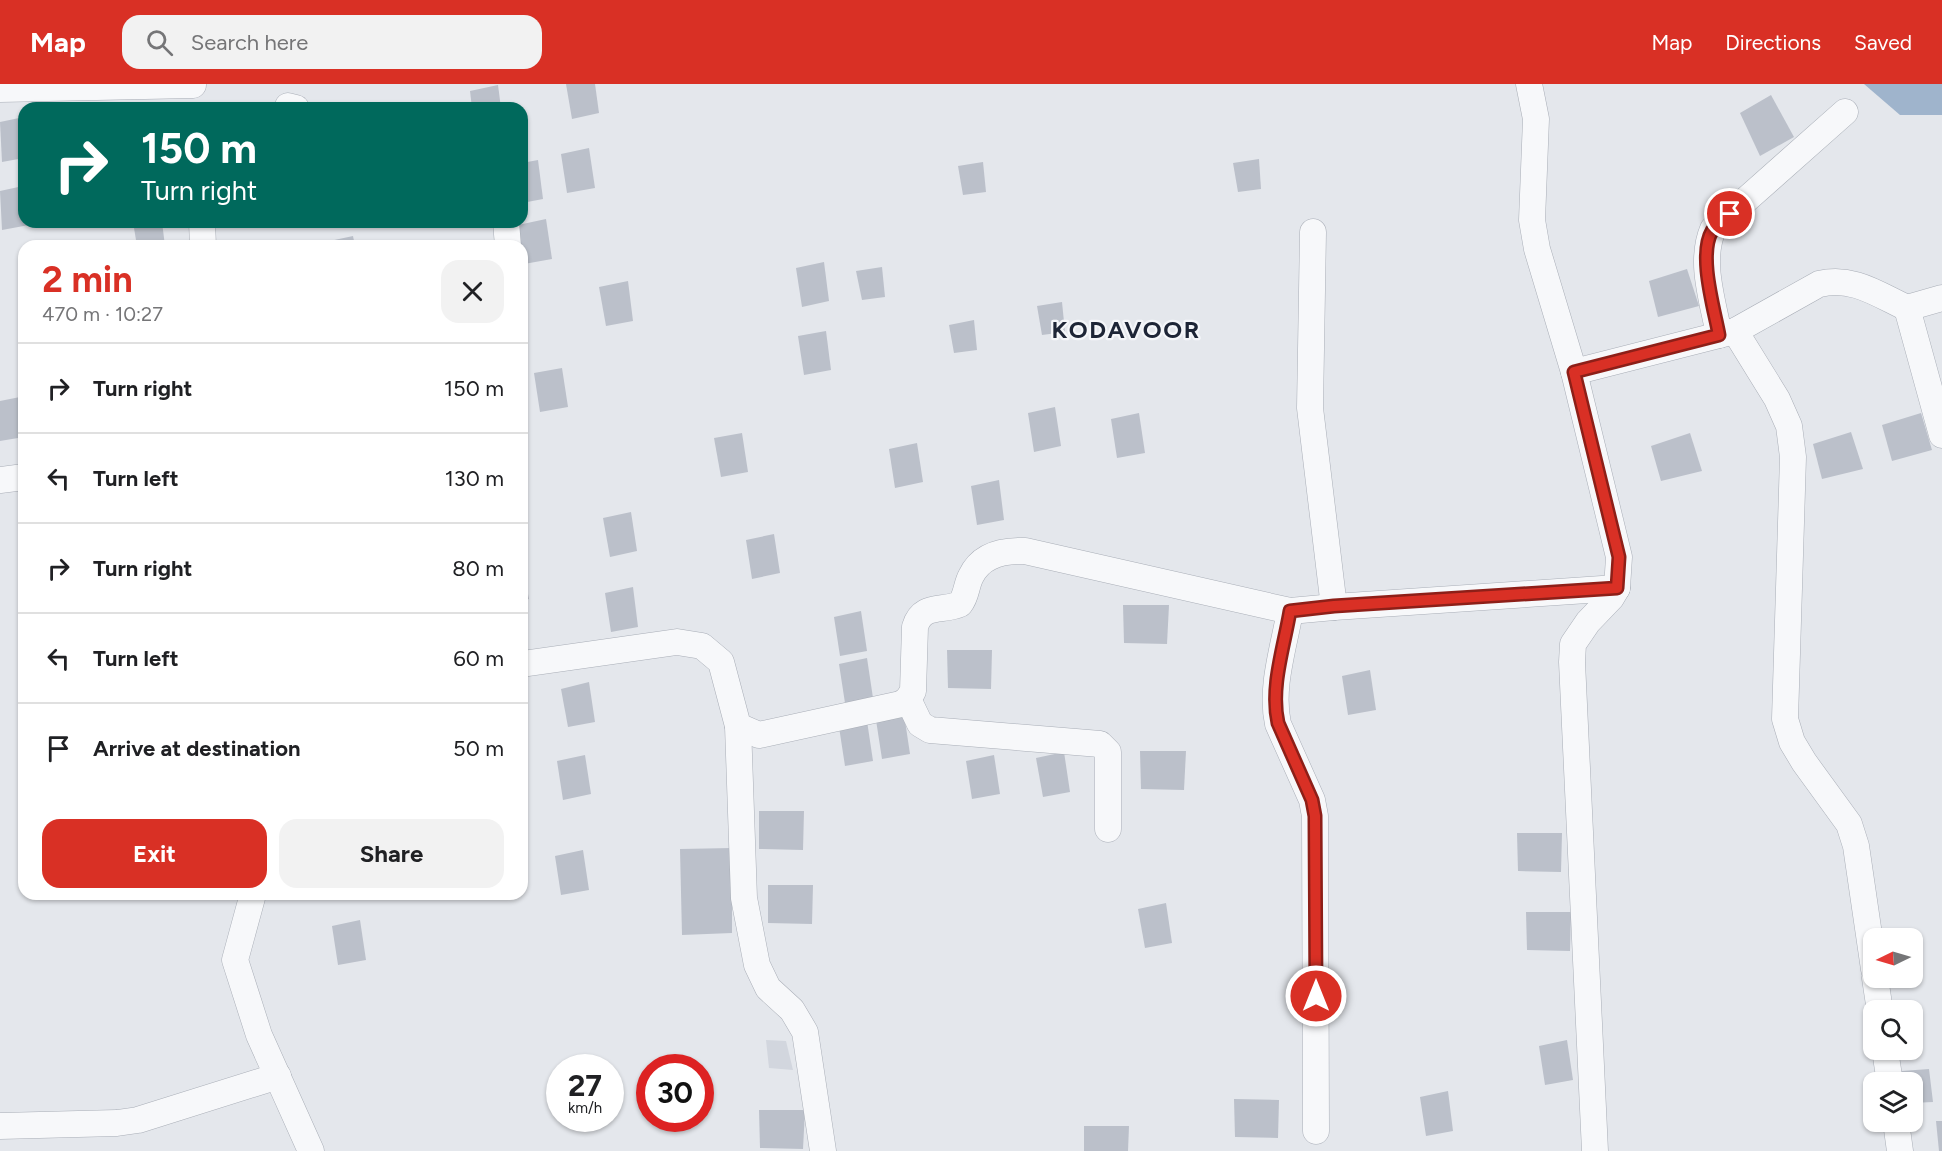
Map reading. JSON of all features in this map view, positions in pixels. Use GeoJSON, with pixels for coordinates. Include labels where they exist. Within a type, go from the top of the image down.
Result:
{"type":"FeatureCollection","features":[{"type":"Feature","properties":{"kind":"street"},"geometry":{"type":"LineString","coordinates":[[1529,84],[1536,119],[1532,220],[1538,249],[1574,372],[1619,557],[1617,588],[1611,598],[1588,622],[1574,644],[1572,662],[1595,1151]]}},
{"type":"Feature","properties":{"kind":"street"},"geometry":{"type":"LineString","coordinates":[[0,89],[193,92]]}},
{"type":"Feature","properties":{"kind":"street"},"geometry":{"type":"LineString","coordinates":[[1845,112],[1713,229],[1707,243],[1706,258],[1727,333],[1778,399],[1789,426],[1793,457],[1785,718],[1792,742],[1804,762],[1849,824],[1856,846],[1868,928]]}},
{"type":"Feature","properties":{"kind":"street"},"geometry":{"type":"LineString","coordinates":[[1312,232],[1310,408],[1334,606]]}},
{"type":"Feature","properties":{"kind":"street"},"geometry":{"type":"LineString","coordinates":[[1574,372],[1727,333],[1819,284],[1832,281],[1855,283],[1907,308],[1942,298]]}},
{"type":"Feature","properties":{"kind":"street"},"geometry":{"type":"LineString","coordinates":[[1907,308],[1942,435]]}},
{"type":"Feature","properties":{"kind":"street"},"geometry":{"type":"LineString","coordinates":[[0,480],[18,478]]}},
{"type":"Feature","properties":{"kind":"street"},"geometry":{"type":"LineString","coordinates":[[738,726],[759,735],[901,704],[913,691],[915,627],[918,619],[924,611],[960,604],[971,576],[982,561],[992,555],[1010,550],[1024,551],[1290,611],[1334,606],[1617,588]]}},
{"type":"Feature","properties":{"kind":"street"},"geometry":{"type":"LineString","coordinates":[[1290,611],[1275,697],[1275,712],[1312,800],[1315,816],[1316,1131]]}},
{"type":"Feature","properties":{"kind":"street"},"geometry":{"type":"LineString","coordinates":[[528,663],[676,642],[702,646],[721,662],[738,726],[744,898],[757,965],[768,988],[792,1010],[805,1032],[823,1151]]}},
{"type":"Feature","properties":{"kind":"street"},"geometry":{"type":"LineString","coordinates":[[908,699],[920,724],[930,730],[1100,744],[1108,752],[1108,829]]}},
{"type":"Feature","properties":{"kind":"street"},"geometry":{"type":"LineString","coordinates":[[251,900],[236,960],[259,1035],[311,1151]]}},
{"type":"Feature","properties":{"kind":"street"},"geometry":{"type":"LineString","coordinates":[[0,1126],[138,1120],[278,1076]]}},
{"type":"Feature","properties":{"kind":"street"},"geometry":{"type":"LineString","coordinates":[[1897,1132],[1900,1151]]}},
{"type":"Feature","properties":{"kind":"shaded area"},"geometry":{"type":"Polygon","coordinates":[[[766,1040],[786,1041],[793,1070],[769,1068],[766,1040]]]}},
{"type":"Feature","properties":{"kind":"water"},"geometry":{"type":"Polygon","coordinates":[[[1864,84],[1942,84],[1942,115],[1900,115],[1864,84]]]}},
{"type":"Feature","properties":{"kind":"building"},"geometry":{"type":"Polygon","coordinates":[[[566,84],[595,84],[599,113],[572,119],[566,84]]]}},
{"type":"Feature","properties":{"kind":"building"},"geometry":{"type":"Polygon","coordinates":[[[498,85],[500,102],[471,102],[470,91],[498,85]]]}},
{"type":"Feature","properties":{"kind":"building"},"geometry":{"type":"Polygon","coordinates":[[[1771,95],[1794,137],[1760,156],[1740,113],[1771,95]]]}},
{"type":"Feature","properties":{"kind":"building"},"geometry":{"type":"Polygon","coordinates":[[[18,118],[18,159],[2,162],[0,122],[18,118]]]}},
{"type":"Feature","properties":{"kind":"building"},"geometry":{"type":"Polygon","coordinates":[[[589,148],[595,188],[567,193],[561,154],[589,148]]]}},
{"type":"Feature","properties":{"kind":"building"},"geometry":{"type":"Polygon","coordinates":[[[1259,159],[1261,189],[1238,192],[1233,163],[1259,159]]]}},
{"type":"Feature","properties":{"kind":"building"},"geometry":{"type":"Polygon","coordinates":[[[538,160],[543,199],[528,202],[528,162],[538,160]]]}},
{"type":"Feature","properties":{"kind":"building"},"geometry":{"type":"Polygon","coordinates":[[[983,162],[986,192],[963,195],[958,166],[983,162]]]}},
{"type":"Feature","properties":{"kind":"building"},"geometry":{"type":"Polygon","coordinates":[[[18,187],[18,227],[2,230],[0,191],[18,187]]]}},
{"type":"Feature","properties":{"kind":"building"},"geometry":{"type":"Polygon","coordinates":[[[546,219],[552,259],[528,263],[528,240],[520,240],[518,228],[528,228],[528,223],[546,219]]]}},
{"type":"Feature","properties":{"kind":"building"},"geometry":{"type":"Polygon","coordinates":[[[134,228],[163,228],[164,240],[136,240],[134,228]]]}},
{"type":"Feature","properties":{"kind":"building"},"geometry":{"type":"Polygon","coordinates":[[[353,236],[354,240],[334,240],[353,236]]]}},
{"type":"Feature","properties":{"kind":"building"},"geometry":{"type":"Polygon","coordinates":[[[824,262],[829,301],[802,307],[796,268],[824,262]]]}},
{"type":"Feature","properties":{"kind":"building"},"geometry":{"type":"Polygon","coordinates":[[[882,267],[885,297],[862,300],[856,271],[882,267]]]}},
{"type":"Feature","properties":{"kind":"building"},"geometry":{"type":"Polygon","coordinates":[[[1687,269],[1699,306],[1658,317],[1649,281],[1687,269]]]}},
{"type":"Feature","properties":{"kind":"building"},"geometry":{"type":"Polygon","coordinates":[[[628,281],[633,321],[606,326],[599,287],[628,281]]]}},
{"type":"Feature","properties":{"kind":"building"},"geometry":{"type":"Polygon","coordinates":[[[1062,302],[1065,332],[1042,335],[1037,306],[1062,302]]]}},
{"type":"Feature","properties":{"kind":"building"},"geometry":{"type":"Polygon","coordinates":[[[974,320],[977,350],[954,353],[949,325],[974,320]]]}},
{"type":"Feature","properties":{"kind":"building"},"geometry":{"type":"Polygon","coordinates":[[[826,331],[831,370],[804,375],[798,336],[826,331]]]}},
{"type":"Feature","properties":{"kind":"building"},"geometry":{"type":"Polygon","coordinates":[[[562,368],[568,407],[540,412],[534,373],[562,368]]]}},
{"type":"Feature","properties":{"kind":"building"},"geometry":{"type":"Polygon","coordinates":[[[18,397],[18,438],[0,441],[0,401],[18,397]]]}},
{"type":"Feature","properties":{"kind":"building"},"geometry":{"type":"Polygon","coordinates":[[[1055,407],[1061,446],[1034,452],[1028,413],[1055,407]]]}},
{"type":"Feature","properties":{"kind":"building"},"geometry":{"type":"Polygon","coordinates":[[[1139,413],[1145,453],[1117,458],[1111,419],[1139,413]]]}},
{"type":"Feature","properties":{"kind":"building"},"geometry":{"type":"Polygon","coordinates":[[[1921,413],[1932,450],[1892,461],[1882,425],[1921,413]]]}},
{"type":"Feature","properties":{"kind":"building"},"geometry":{"type":"Polygon","coordinates":[[[1851,432],[1863,469],[1822,479],[1813,444],[1851,432]]]}},
{"type":"Feature","properties":{"kind":"building"},"geometry":{"type":"Polygon","coordinates":[[[742,433],[748,472],[721,477],[714,438],[742,433]]]}},
{"type":"Feature","properties":{"kind":"building"},"geometry":{"type":"Polygon","coordinates":[[[1690,433],[1702,471],[1661,481],[1651,446],[1690,433]]]}},
{"type":"Feature","properties":{"kind":"building"},"geometry":{"type":"Polygon","coordinates":[[[917,443],[923,482],[895,488],[889,449],[917,443]]]}},
{"type":"Feature","properties":{"kind":"building"},"geometry":{"type":"Polygon","coordinates":[[[999,480],[1004,520],[977,525],[971,486],[999,480]]]}},
{"type":"Feature","properties":{"kind":"building"},"geometry":{"type":"Polygon","coordinates":[[[631,512],[637,551],[610,557],[603,518],[631,512]]]}},
{"type":"Feature","properties":{"kind":"building"},"geometry":{"type":"Polygon","coordinates":[[[774,534],[780,573],[752,579],[746,540],[774,534]]]}},
{"type":"Feature","properties":{"kind":"building"},"geometry":{"type":"Polygon","coordinates":[[[633,587],[638,627],[611,632],[605,593],[633,587]]]}},
{"type":"Feature","properties":{"kind":"building"},"geometry":{"type":"Polygon","coordinates":[[[1123,605],[1169,605],[1167,644],[1124,643],[1123,605]]]}},
{"type":"Feature","properties":{"kind":"building"},"geometry":{"type":"Polygon","coordinates":[[[861,611],[867,651],[840,656],[834,617],[861,611]]]}},
{"type":"Feature","properties":{"kind":"building"},"geometry":{"type":"Polygon","coordinates":[[[947,650],[992,650],[991,689],[948,688],[947,650]]]}},
{"type":"Feature","properties":{"kind":"building"},"geometry":{"type":"Polygon","coordinates":[[[867,658],[873,698],[845,703],[839,664],[867,658]]]}},
{"type":"Feature","properties":{"kind":"building"},"geometry":{"type":"Polygon","coordinates":[[[1370,670],[1376,710],[1348,715],[1342,676],[1370,670]]]}},
{"type":"Feature","properties":{"kind":"building"},"geometry":{"type":"Polygon","coordinates":[[[589,682],[595,722],[568,727],[561,689],[589,682]]]}},
{"type":"Feature","properties":{"kind":"building"},"geometry":{"type":"Polygon","coordinates":[[[904,714],[910,754],[882,759],[876,720],[904,714]]]}},
{"type":"Feature","properties":{"kind":"building"},"geometry":{"type":"Polygon","coordinates":[[[867,721],[873,761],[845,766],[839,727],[867,721]]]}},
{"type":"Feature","properties":{"kind":"building"},"geometry":{"type":"Polygon","coordinates":[[[1140,751],[1186,751],[1184,790],[1141,789],[1140,751]]]}},
{"type":"Feature","properties":{"kind":"building"},"geometry":{"type":"Polygon","coordinates":[[[1064,752],[1070,792],[1043,797],[1036,758],[1064,752]]]}},
{"type":"Feature","properties":{"kind":"building"},"geometry":{"type":"Polygon","coordinates":[[[585,755],[591,794],[563,800],[557,761],[585,755]]]}},
{"type":"Feature","properties":{"kind":"building"},"geometry":{"type":"Polygon","coordinates":[[[994,755],[1000,794],[972,799],[966,761],[994,755]]]}},
{"type":"Feature","properties":{"kind":"building"},"geometry":{"type":"Polygon","coordinates":[[[759,811],[804,811],[803,850],[759,849],[759,811]]]}},
{"type":"Feature","properties":{"kind":"building"},"geometry":{"type":"Polygon","coordinates":[[[1517,833],[1562,833],[1561,872],[1518,871],[1517,833]]]}},
{"type":"Feature","properties":{"kind":"building"},"geometry":{"type":"Polygon","coordinates":[[[732,848],[732,933],[682,935],[680,849],[732,848]]]}},
{"type":"Feature","properties":{"kind":"building"},"geometry":{"type":"Polygon","coordinates":[[[583,850],[589,890],[561,895],[555,856],[583,850]]]}},
{"type":"Feature","properties":{"kind":"building"},"geometry":{"type":"Polygon","coordinates":[[[768,885],[813,885],[812,924],[768,923],[768,885]]]}},
{"type":"Feature","properties":{"kind":"building"},"geometry":{"type":"Polygon","coordinates":[[[1166,903],[1172,943],[1145,948],[1138,909],[1166,903]]]}},
{"type":"Feature","properties":{"kind":"building"},"geometry":{"type":"Polygon","coordinates":[[[1526,912],[1571,912],[1570,951],[1527,950],[1526,912]]]}},
{"type":"Feature","properties":{"kind":"building"},"geometry":{"type":"Polygon","coordinates":[[[360,920],[366,960],[338,965],[332,926],[360,920]]]}},
{"type":"Feature","properties":{"kind":"building"},"geometry":{"type":"Polygon","coordinates":[[[1567,1040],[1573,1080],[1545,1085],[1539,1046],[1567,1040]]]}},
{"type":"Feature","properties":{"kind":"building"},"geometry":{"type":"Polygon","coordinates":[[[1929,1069],[1933,1102],[1923,1102],[1923,1072],[1902,1071],[1929,1069]]]}},
{"type":"Feature","properties":{"kind":"building"},"geometry":{"type":"Polygon","coordinates":[[[1448,1091],[1453,1131],[1426,1136],[1420,1097],[1448,1091]]]}},
{"type":"Feature","properties":{"kind":"building"},"geometry":{"type":"Polygon","coordinates":[[[1234,1099],[1279,1100],[1278,1138],[1235,1137],[1234,1099]]]}},
{"type":"Feature","properties":{"kind":"building"},"geometry":{"type":"Polygon","coordinates":[[[759,1110],[805,1110],[803,1149],[760,1148],[759,1110]]]}},
{"type":"Feature","properties":{"kind":"building"},"geometry":{"type":"Polygon","coordinates":[[[1936,1121],[1942,1121],[1942,1151],[1939,1151],[1936,1121]]]}},
{"type":"Feature","properties":{"kind":"building"},"geometry":{"type":"Polygon","coordinates":[[[1084,1126],[1129,1126],[1128,1151],[1084,1151],[1084,1126]]]}},
{"type":"Feature","properties":{"kind":"district","name":"KODAVOOR"},"geometry":{"type":"Point","coordinates":[1126,330]}},
{"type":"Feature","properties":{"kind":"route"},"geometry":{"type":"LineString","coordinates":[[1316,996],[1315,816],[1312,800],[1275,712],[1275,697],[1290,611],[1334,606],[1617,588],[1619,557],[1574,372],[1719,335],[1706,258],[1707,243],[1713,229],[1730,214]]}}]}
